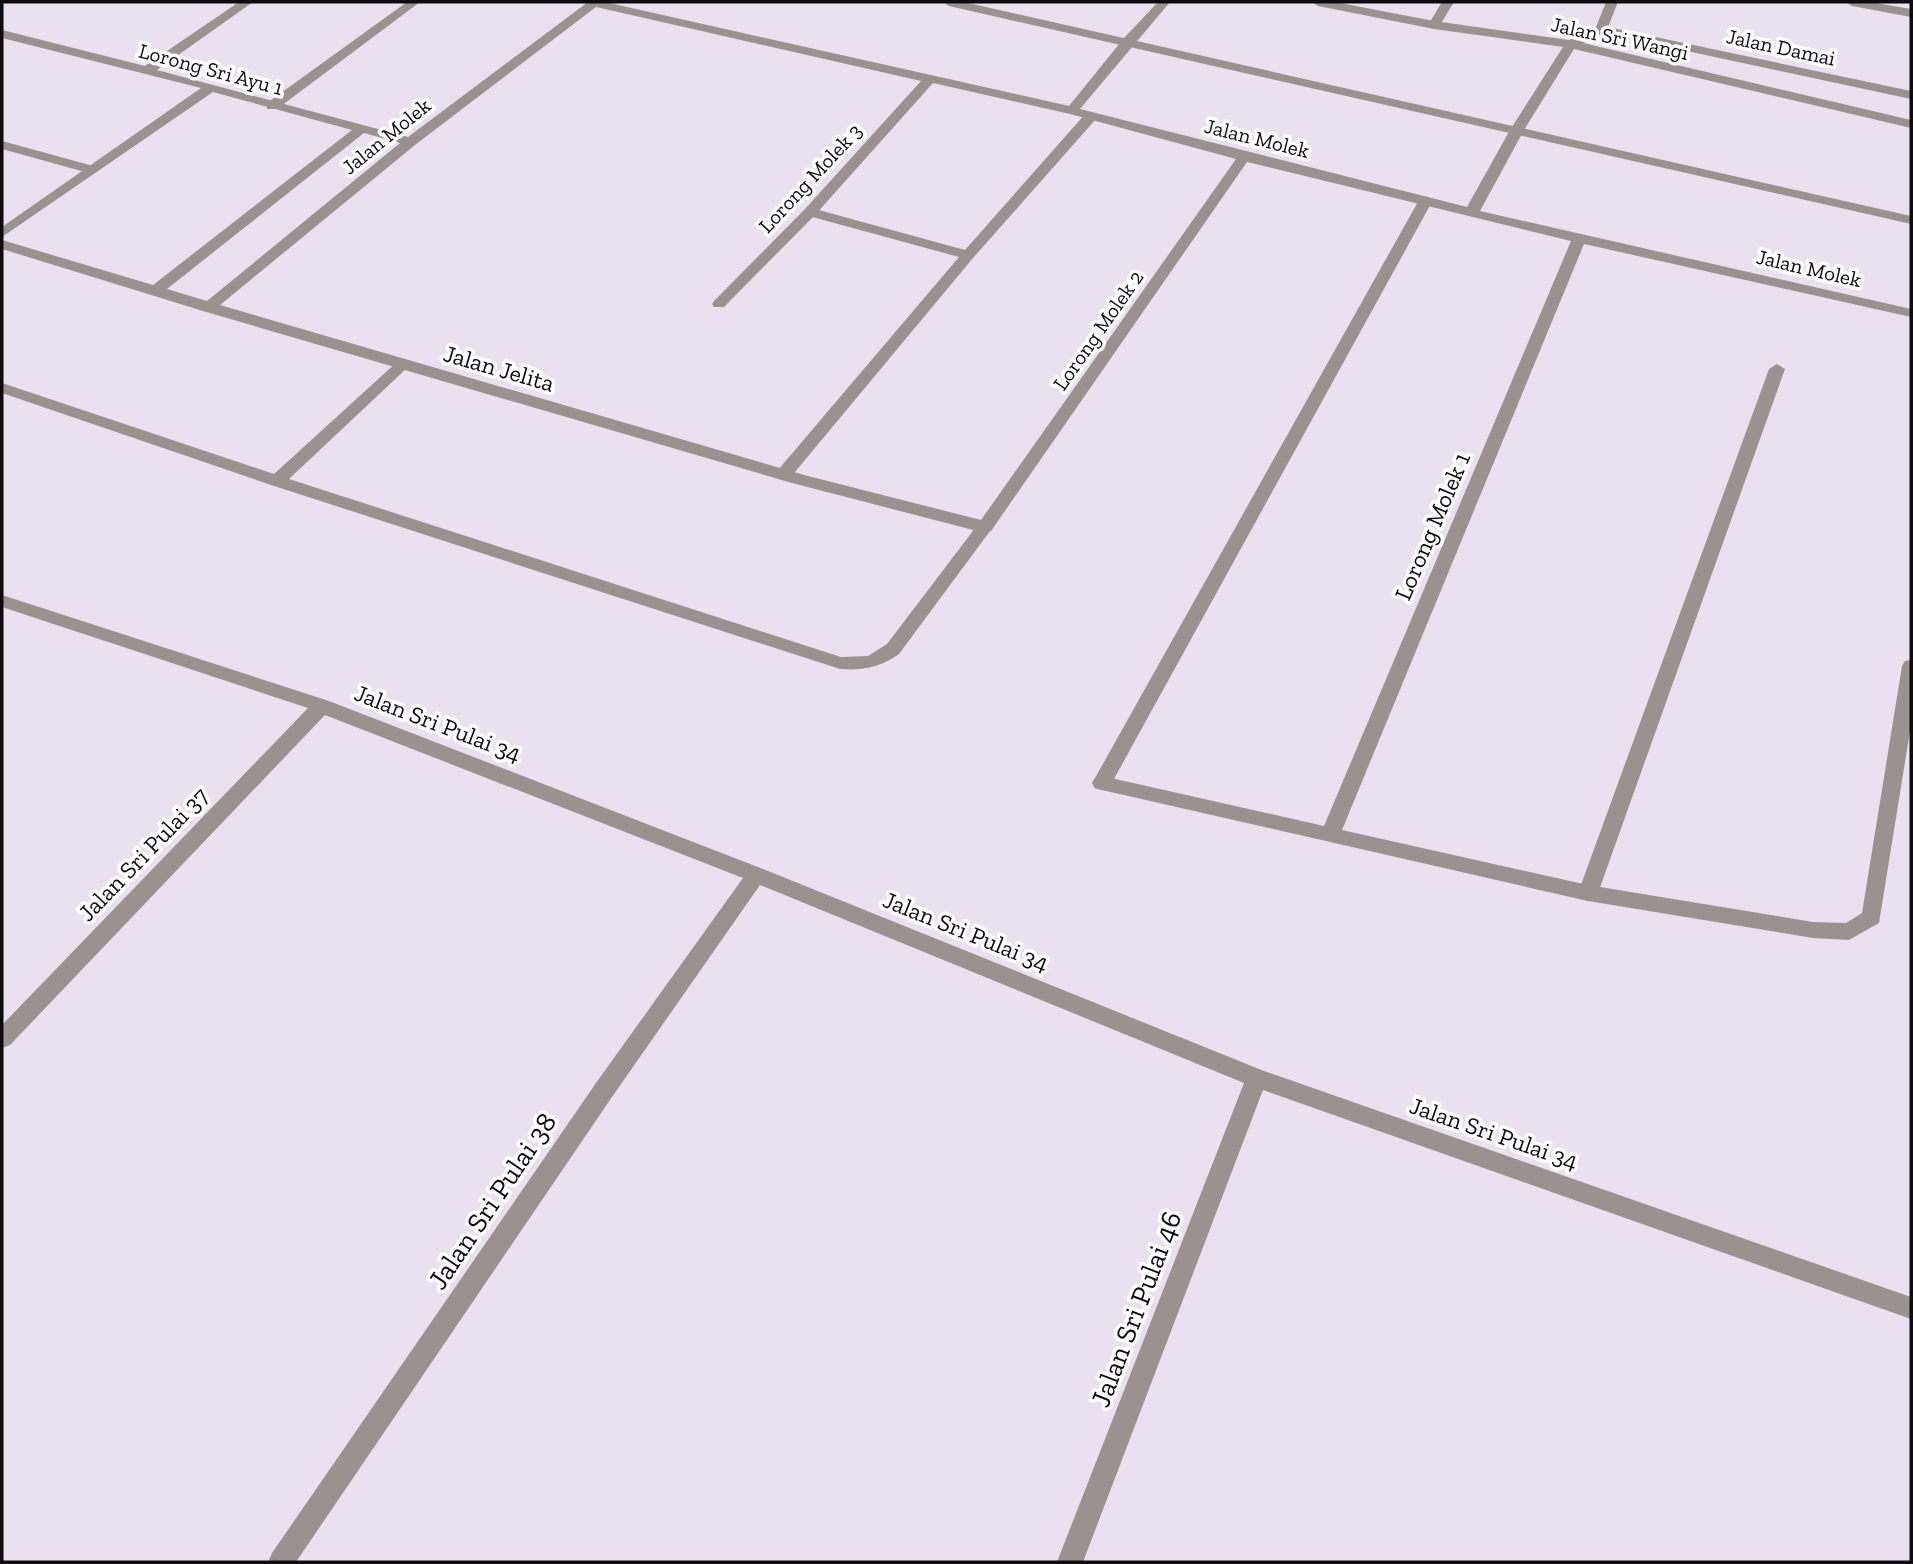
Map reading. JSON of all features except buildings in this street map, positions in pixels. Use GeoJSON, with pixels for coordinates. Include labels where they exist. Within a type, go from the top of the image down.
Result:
{"type":"FeatureCollection","features":[{"type":"Feature","properties":{"kind":"street"},"geometry":{"type":"LineString","coordinates":[[147,71],[247,2]]}},
{"type":"Feature","properties":{"kind":"street"},"geometry":{"type":"LineString","coordinates":[[272,106],[414,2]]}},
{"type":"Feature","properties":{"kind":"street","name":"Jalan Molek"},"geometry":{"type":"LineString","coordinates":[[208,308],[410,142],[594,2],[1072,111],[1244,157],[1579,239],[1911,313]]}},
{"type":"Feature","properties":{"kind":"street"},"geometry":{"type":"LineString","coordinates":[[949,2],[1911,220]]}},
{"type":"Feature","properties":{"kind":"street"},"geometry":{"type":"LineString","coordinates":[[1072,111],[1128,41],[1164,2]]}},
{"type":"Feature","properties":{"kind":"street","name":"Jalan Sri Wangi"},"geometry":{"type":"LineString","coordinates":[[1318,2],[1434,25],[1571,44],[1911,124]]}},
{"type":"Feature","properties":{"kind":"street"},"geometry":{"type":"LineString","coordinates":[[1434,25],[1448,2]]}},
{"type":"Feature","properties":{"kind":"street"},"geometry":{"type":"LineString","coordinates":[[1472,212],[1517,130],[1571,44],[1601,29],[1612,2]]}},
{"type":"Feature","properties":{"kind":"street"},"geometry":{"type":"LineString","coordinates":[[1852,2],[1911,13]]}},
{"type":"Feature","properties":{"kind":"street","name":"Jalan Damai"},"geometry":{"type":"LineString","coordinates":[[1601,29],[1911,95]]}},
{"type":"Feature","properties":{"kind":"street","name":"Lorong Sri Ayu 1"},"geometry":{"type":"LineString","coordinates":[[2,34],[211,87],[410,142]]}},
{"type":"Feature","properties":{"kind":"street","name":"Lorong Molek 3"},"geometry":{"type":"LineString","coordinates":[[719,304],[810,212],[930,79]]}},
{"type":"Feature","properties":{"kind":"street"},"geometry":{"type":"LineString","coordinates":[[2,233],[211,87]]}},
{"type":"Feature","properties":{"kind":"street"},"geometry":{"type":"LineString","coordinates":[[785,474],[968,255],[1091,116]]}},
{"type":"Feature","properties":{"kind":"street"},"geometry":{"type":"LineString","coordinates":[[155,291],[360,130]]}},
{"type":"Feature","properties":{"kind":"street"},"geometry":{"type":"LineString","coordinates":[[2,145],[92,170]]}},
{"type":"Feature","properties":{"kind":"street","name":"Lorong Molek 2"},"geometry":{"type":"LineString","coordinates":[[2,388],[276,481],[840,663],[860,665],[879,660],[893,649],[985,527],[1244,157]]}},
{"type":"Feature","properties":{"kind":"street"},"geometry":{"type":"LineString","coordinates":[[1426,200],[1102,783],[1331,832],[1588,893],[1813,930],[1849,932],[1872,917],[1903,766],[1911,666]]}},
{"type":"Feature","properties":{"kind":"street"},"geometry":{"type":"LineString","coordinates":[[810,212],[968,255]]}},
{"type":"Feature","properties":{"kind":"street","name":"Lorong Molek 1"},"geometry":{"type":"LineString","coordinates":[[1331,832],[1579,239]]}},
{"type":"Feature","properties":{"kind":"street","name":"Jalan Jelita"},"geometry":{"type":"LineString","coordinates":[[2,244],[208,308],[402,364],[927,514],[985,527]]}},
{"type":"Feature","properties":{"kind":"street"},"geometry":{"type":"LineString","coordinates":[[276,481],[402,364]]}},
{"type":"Feature","properties":{"kind":"street"},"geometry":{"type":"LineString","coordinates":[[1588,893],[1777,369]]}},
{"type":"Feature","properties":{"kind":"street","name":"Jalan Sri Pulai 34"},"geometry":{"type":"LineString","coordinates":[[2,600],[322,705],[756,875],[1257,1078],[1911,1308]]}},
{"type":"Feature","properties":{"kind":"street","name":"Jalan Sri Pulai 37"},"geometry":{"type":"LineString","coordinates":[[2,1039],[322,705]]}},
{"type":"Feature","properties":{"kind":"street","name":"Jalan Sri Pulai 38"},"geometry":{"type":"LineString","coordinates":[[281,1562],[604,1090],[756,875]]}},
{"type":"Feature","properties":{"kind":"street","name":"Jalan Sri Pulai 46"},"geometry":{"type":"LineString","coordinates":[[1070,1562],[1257,1078]]}}]}
